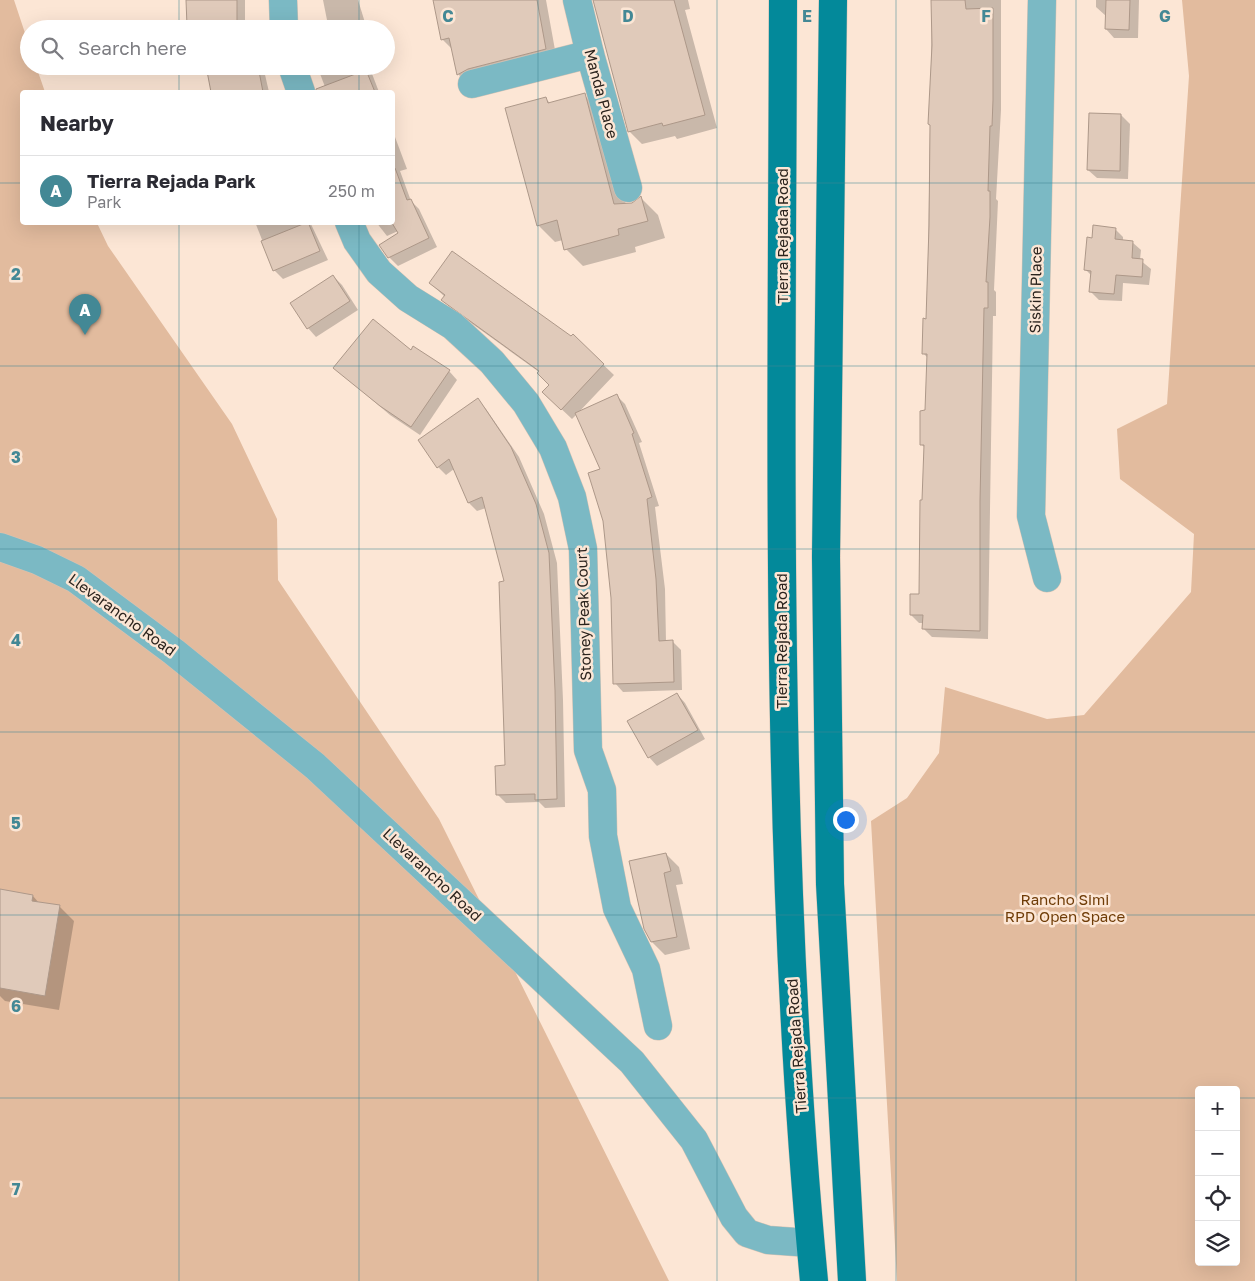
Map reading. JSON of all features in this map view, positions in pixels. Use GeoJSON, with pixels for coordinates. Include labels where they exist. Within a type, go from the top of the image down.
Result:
{"type":"FeatureCollection","features":[{"type":"Feature","properties":{"kind":"main road","name":"Tierra Rejada Road"},"geometry":{"type":"LineString","coordinates":[[783,0],[782,669],[791,950],[814,1281]]}},
{"type":"Feature","properties":{"kind":"main road"},"geometry":{"type":"LineString","coordinates":[[833,0],[826,557],[830,884],[852,1281]]}},
{"type":"Feature","properties":{"kind":"street"},"geometry":{"type":"LineString","coordinates":[[283,0],[284,20]]}},
{"type":"Feature","properties":{"kind":"street","name":"Manda Place"},"geometry":{"type":"LineString","coordinates":[[577,0],[590,54],[628,188]]}},
{"type":"Feature","properties":{"kind":"street","name":"Siskin Place"},"geometry":{"type":"LineString","coordinates":[[1042,0],[1031,516],[1047,578]]}},
{"type":"Feature","properties":{"kind":"street"},"geometry":{"type":"LineString","coordinates":[[472,84],[590,54]]}},
{"type":"Feature","properties":{"kind":"street"},"geometry":{"type":"LineString","coordinates":[[295,75],[300,90]]}},
{"type":"Feature","properties":{"kind":"street","name":"Stoney Peak Court"},"geometry":{"type":"LineString","coordinates":[[350,225],[357,241],[379,272],[408,298],[453,326],[492,362],[526,403],[553,448],[572,497],[583,549],[588,750],[602,790],[603,836],[617,908],[646,969],[658,1026]]}},
{"type":"Feature","properties":{"kind":"street","name":"Llevarancho Road"},"geometry":{"type":"LineString","coordinates":[[0,548],[37,560],[76,579],[174,652],[315,766],[632,1062],[694,1140],[734,1217],[747,1233],[768,1240],[810,1243]]}},
{"type":"Feature","properties":{"kind":"green space"},"geometry":{"type":"Polygon","coordinates":[[[0,0],[14,0],[21,20],[20,75],[39,75],[44,90],[20,90],[20,225],[98,225],[108,246],[232,424],[277,519],[278,580],[439,819],[669,1281],[0,1281],[0,0]]]}},
{"type":"Feature","properties":{"kind":"green space","name":"Rancho Simi RPD Open Space"},"geometry":{"type":"Polygon","coordinates":[[[1182,0],[1255,0],[1255,1281],[897,1281],[871,821],[907,798],[939,753],[945,687],[1047,719],[1084,715],[1191,592],[1194,534],[1120,479],[1117,429],[1167,404],[1189,76],[1182,0]]]}},
{"type":"Feature","properties":{"kind":"building"},"geometry":{"type":"Polygon","coordinates":[[[186,0],[237,0],[237,20],[187,20],[186,0]]]}},
{"type":"Feature","properties":{"kind":"building"},"geometry":{"type":"Polygon","coordinates":[[[433,0],[537,0],[546,49],[468,69],[457,75],[449,38],[441,40],[433,0]]]}},
{"type":"Feature","properties":{"kind":"building"},"geometry":{"type":"Polygon","coordinates":[[[593,0],[674,0],[705,115],[663,126],[662,123],[628,132],[593,0]]]}},
{"type":"Feature","properties":{"kind":"building"},"geometry":{"type":"Polygon","coordinates":[[[931,0],[965,0],[966,9],[993,8],[993,100],[992,126],[990,126],[988,191],[990,191],[990,217],[986,282],[988,282],[988,308],[984,308],[980,501],[980,631],[922,629],[923,615],[910,615],[910,594],[919,594],[920,500],[922,500],[924,445],[920,445],[920,411],[925,410],[927,354],[922,354],[923,318],[926,319],[929,226],[930,125],[928,124],[932,45],[931,0]]]}},
{"type":"Feature","properties":{"kind":"building"},"geometry":{"type":"Polygon","coordinates":[[[1106,0],[1130,0],[1129,30],[1105,29],[1106,0]]]}},
{"type":"Feature","properties":{"kind":"building"},"geometry":{"type":"Polygon","coordinates":[[[208,75],[260,75],[263,90],[211,90],[208,75]]]}},
{"type":"Feature","properties":{"kind":"building"},"geometry":{"type":"Polygon","coordinates":[[[353,75],[368,75],[374,90],[316,90],[353,75]]]}},
{"type":"Feature","properties":{"kind":"building"},"geometry":{"type":"Polygon","coordinates":[[[585,93],[614,204],[632,203],[641,196],[648,221],[618,229],[619,235],[564,250],[557,220],[537,226],[505,108],[546,97],[548,103],[585,93]]]}},
{"type":"Feature","properties":{"kind":"building"},"geometry":{"type":"Polygon","coordinates":[[[1089,113],[1121,114],[1120,171],[1087,170],[1089,113]]]}},
{"type":"Feature","properties":{"kind":"building"},"geometry":{"type":"Polygon","coordinates":[[[395,168],[407,200],[411,199],[429,238],[388,258],[379,245],[398,233],[393,225],[395,225],[395,168]]]}},
{"type":"Feature","properties":{"kind":"building"},"geometry":{"type":"Polygon","coordinates":[[[301,225],[309,225],[320,251],[273,271],[261,241],[301,225]]]}},
{"type":"Feature","properties":{"kind":"building"},"geometry":{"type":"Polygon","coordinates":[[[1093,225],[1116,228],[1115,239],[1133,241],[1132,258],[1143,259],[1142,277],[1116,275],[1114,294],[1089,292],[1091,271],[1084,270],[1087,237],[1092,238],[1093,225]]]}},
{"type":"Feature","properties":{"kind":"building"},"geometry":{"type":"Polygon","coordinates":[[[452,251],[571,336],[573,334],[604,364],[561,410],[542,392],[549,385],[537,373],[539,371],[441,300],[445,295],[429,283],[452,251]]]}},
{"type":"Feature","properties":{"kind":"building"},"geometry":{"type":"Polygon","coordinates":[[[333,275],[350,301],[307,329],[290,303],[333,275]]]}},
{"type":"Feature","properties":{"kind":"building"},"geometry":{"type":"Polygon","coordinates":[[[373,319],[411,350],[413,346],[450,370],[411,427],[380,406],[333,368],[373,319]]]}},
{"type":"Feature","properties":{"kind":"building"},"geometry":{"type":"Polygon","coordinates":[[[617,394],[634,433],[632,434],[652,497],[647,499],[656,579],[659,641],[673,640],[674,682],[613,684],[611,598],[603,521],[588,473],[600,469],[575,413],[617,394]]]}},
{"type":"Feature","properties":{"kind":"building"},"geometry":{"type":"Polygon","coordinates":[[[478,398],[511,447],[536,504],[549,553],[555,690],[557,799],[535,800],[535,794],[496,795],[495,766],[505,765],[499,582],[504,581],[482,497],[468,503],[449,459],[437,468],[418,440],[478,398]]]}},
{"type":"Feature","properties":{"kind":"building"},"geometry":{"type":"Polygon","coordinates":[[[677,693],[698,730],[648,758],[627,721],[677,693]]]}},
{"type":"Feature","properties":{"kind":"building"},"geometry":{"type":"Polygon","coordinates":[[[666,853],[671,871],[664,873],[677,937],[651,942],[644,929],[629,861],[666,853]]]}},
{"type":"Feature","properties":{"kind":"building"},"geometry":{"type":"Polygon","coordinates":[[[0,889],[33,895],[32,901],[60,905],[45,996],[0,988],[0,889]]]}},
{"type":"Feature","properties":{"kind":"place","name":"Tierra Rejada Park"},"geometry":{"type":"Point","coordinates":[85,335]}}]}
